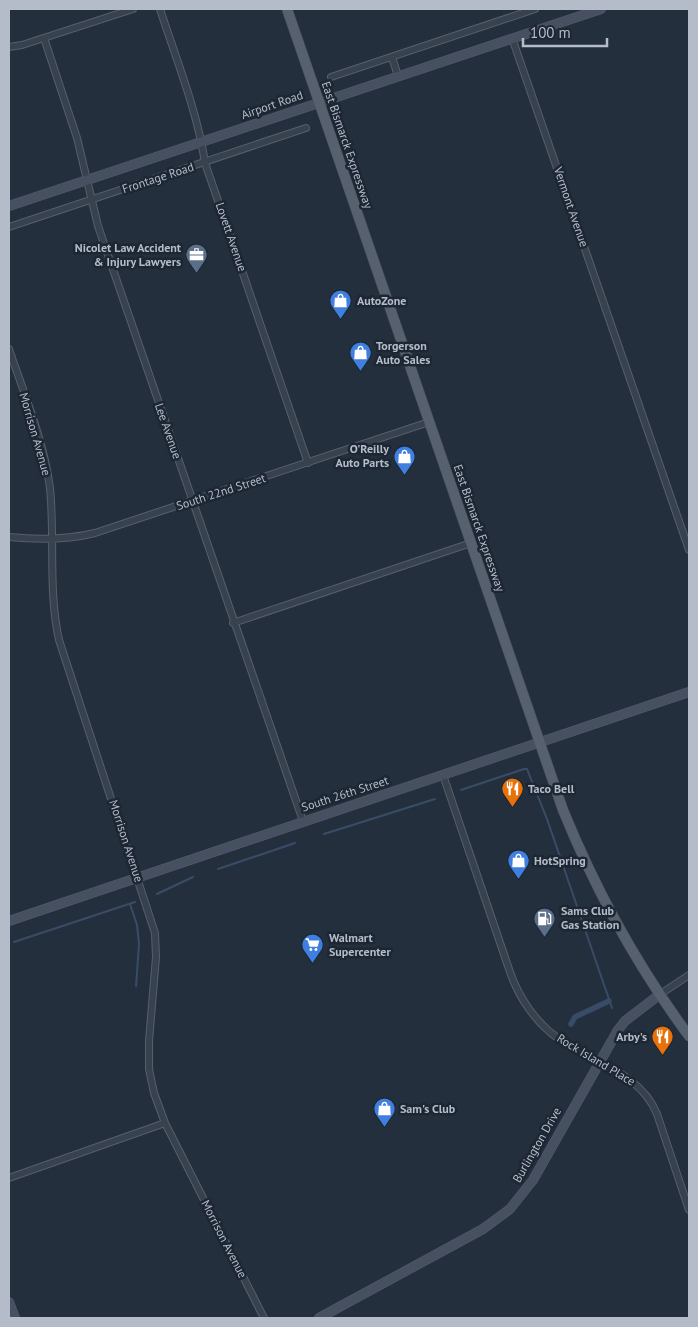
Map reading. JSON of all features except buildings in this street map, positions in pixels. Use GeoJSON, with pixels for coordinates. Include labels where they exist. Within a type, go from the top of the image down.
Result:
{"type":"FeatureCollection","features":[{"type":"Feature","properties":{"kind":"main road","name":"East Bismarck Expressway"},"geometry":{"type":"LineString","coordinates":[[287,9],[563,810],[592,876],[628,945],[689,1036]]}},
{"type":"Feature","properties":{"kind":"street"},"geometry":{"type":"LineString","coordinates":[[9,47],[22,45],[133,9]]}},
{"type":"Feature","properties":{"kind":"street","name":"Lovett Avenue"},"geometry":{"type":"LineString","coordinates":[[160,9],[202,142],[205,162],[308,463]]}},
{"type":"Feature","properties":{"kind":"street"},"geometry":{"type":"LineString","coordinates":[[331,77],[535,9]]}},
{"type":"Feature","properties":{"kind":"street","name":"Airport Road"},"geometry":{"type":"LineString","coordinates":[[9,206],[601,9]]}},
{"type":"Feature","properties":{"kind":"street","name":"Lee Avenue"},"geometry":{"type":"LineString","coordinates":[[44,38],[77,138],[101,237],[303,821]]}},
{"type":"Feature","properties":{"kind":"street","name":"Vermont Avenue"},"geometry":{"type":"LineString","coordinates":[[512,38],[689,550]]}},
{"type":"Feature","properties":{"kind":"street"},"geometry":{"type":"LineString","coordinates":[[392,57],[398,76]]}},
{"type":"Feature","properties":{"kind":"street","name":"Frontage Road"},"geometry":{"type":"LineString","coordinates":[[9,227],[306,128]]}},
{"type":"Feature","properties":{"kind":"street","name":"Morrison Avenue"},"geometry":{"type":"LineString","coordinates":[[9,351],[46,464],[51,498],[53,601],[59,640],[138,877],[156,938],[149,1041],[149,1069],[154,1093],[165,1123],[264,1318]]}},
{"type":"Feature","properties":{"kind":"street","name":"South 22nd Street"},"geometry":{"type":"LineString","coordinates":[[9,538],[52,540],[95,533],[429,422]]}},
{"type":"Feature","properties":{"kind":"street"},"geometry":{"type":"LineString","coordinates":[[233,623],[471,544]]}},
{"type":"Feature","properties":{"kind":"street","name":"South 26th Street"},"geometry":{"type":"LineString","coordinates":[[9,921],[689,692]]}},
{"type":"Feature","properties":{"kind":"street","name":"Rock Island Place"},"geometry":{"type":"LineString","coordinates":[[443,775],[518,991],[532,1013],[550,1032],[569,1046],[634,1082],[643,1090],[651,1102],[689,1210]]}},
{"type":"Feature","properties":{"kind":"street","name":"Burlington Drive"},"geometry":{"type":"LineString","coordinates":[[319,1318],[483,1229],[510,1209],[529,1187],[598,1062],[621,1025],[689,975]]}},
{"type":"Feature","properties":{"kind":"street"},"geometry":{"type":"LineString","coordinates":[[9,1178],[165,1123]]}},
{"type":"Feature","properties":{"kind":"street"},"geometry":{"type":"LineString","coordinates":[[9,1302],[14,1318]]}},
{"type":"Feature","properties":{"kind":"waterway"},"geometry":{"type":"LineString","coordinates":[[461,790],[527,769],[547,819],[612,1008]]}},
{"type":"Feature","properties":{"kind":"waterway"},"geometry":{"type":"LineString","coordinates":[[324,834],[435,799]]}},
{"type":"Feature","properties":{"kind":"waterway"},"geometry":{"type":"LineString","coordinates":[[218,869],[295,843]]}},
{"type":"Feature","properties":{"kind":"waterway"},"geometry":{"type":"LineString","coordinates":[[157,894],[193,877]]}},
{"type":"Feature","properties":{"kind":"waterway"},"geometry":{"type":"LineString","coordinates":[[14,942],[135,902]]}},
{"type":"Feature","properties":{"kind":"waterway"},"geometry":{"type":"LineString","coordinates":[[130,904],[137,925],[139,944],[136,986]]}},
{"type":"Feature","properties":{"kind":"waterway"},"geometry":{"type":"LineString","coordinates":[[571,1024],[575,1017],[609,1001]]}},
{"type":"Feature","properties":{"kind":"place","name":"Nicolet Law Accident & Injury Lawyers"},"geometry":{"type":"Point","coordinates":[197,274]}},
{"type":"Feature","properties":{"kind":"place","name":"AutoZone"},"geometry":{"type":"Point","coordinates":[341,320]}},
{"type":"Feature","properties":{"kind":"place","name":"Torgerson Auto Sales"},"geometry":{"type":"Point","coordinates":[360,372]}},
{"type":"Feature","properties":{"kind":"place","name":"O'Reilly Auto Parts"},"geometry":{"type":"Point","coordinates":[405,475]}},
{"type":"Feature","properties":{"kind":"place","name":"Taco Bell"},"geometry":{"type":"Point","coordinates":[512,808]}},
{"type":"Feature","properties":{"kind":"place","name":"HotSpring"},"geometry":{"type":"Point","coordinates":[518,880]}},
{"type":"Feature","properties":{"kind":"place","name":"Sams Club Gas Station"},"geometry":{"type":"Point","coordinates":[545,937]}},
{"type":"Feature","properties":{"kind":"place","name":"Walmart Supercenter"},"geometry":{"type":"Point","coordinates":[313,964]}},
{"type":"Feature","properties":{"kind":"place","name":"Arby's"},"geometry":{"type":"Point","coordinates":[663,1056]}},
{"type":"Feature","properties":{"kind":"place","name":"Sam's Club"},"geometry":{"type":"Point","coordinates":[384,1128]}}]}
